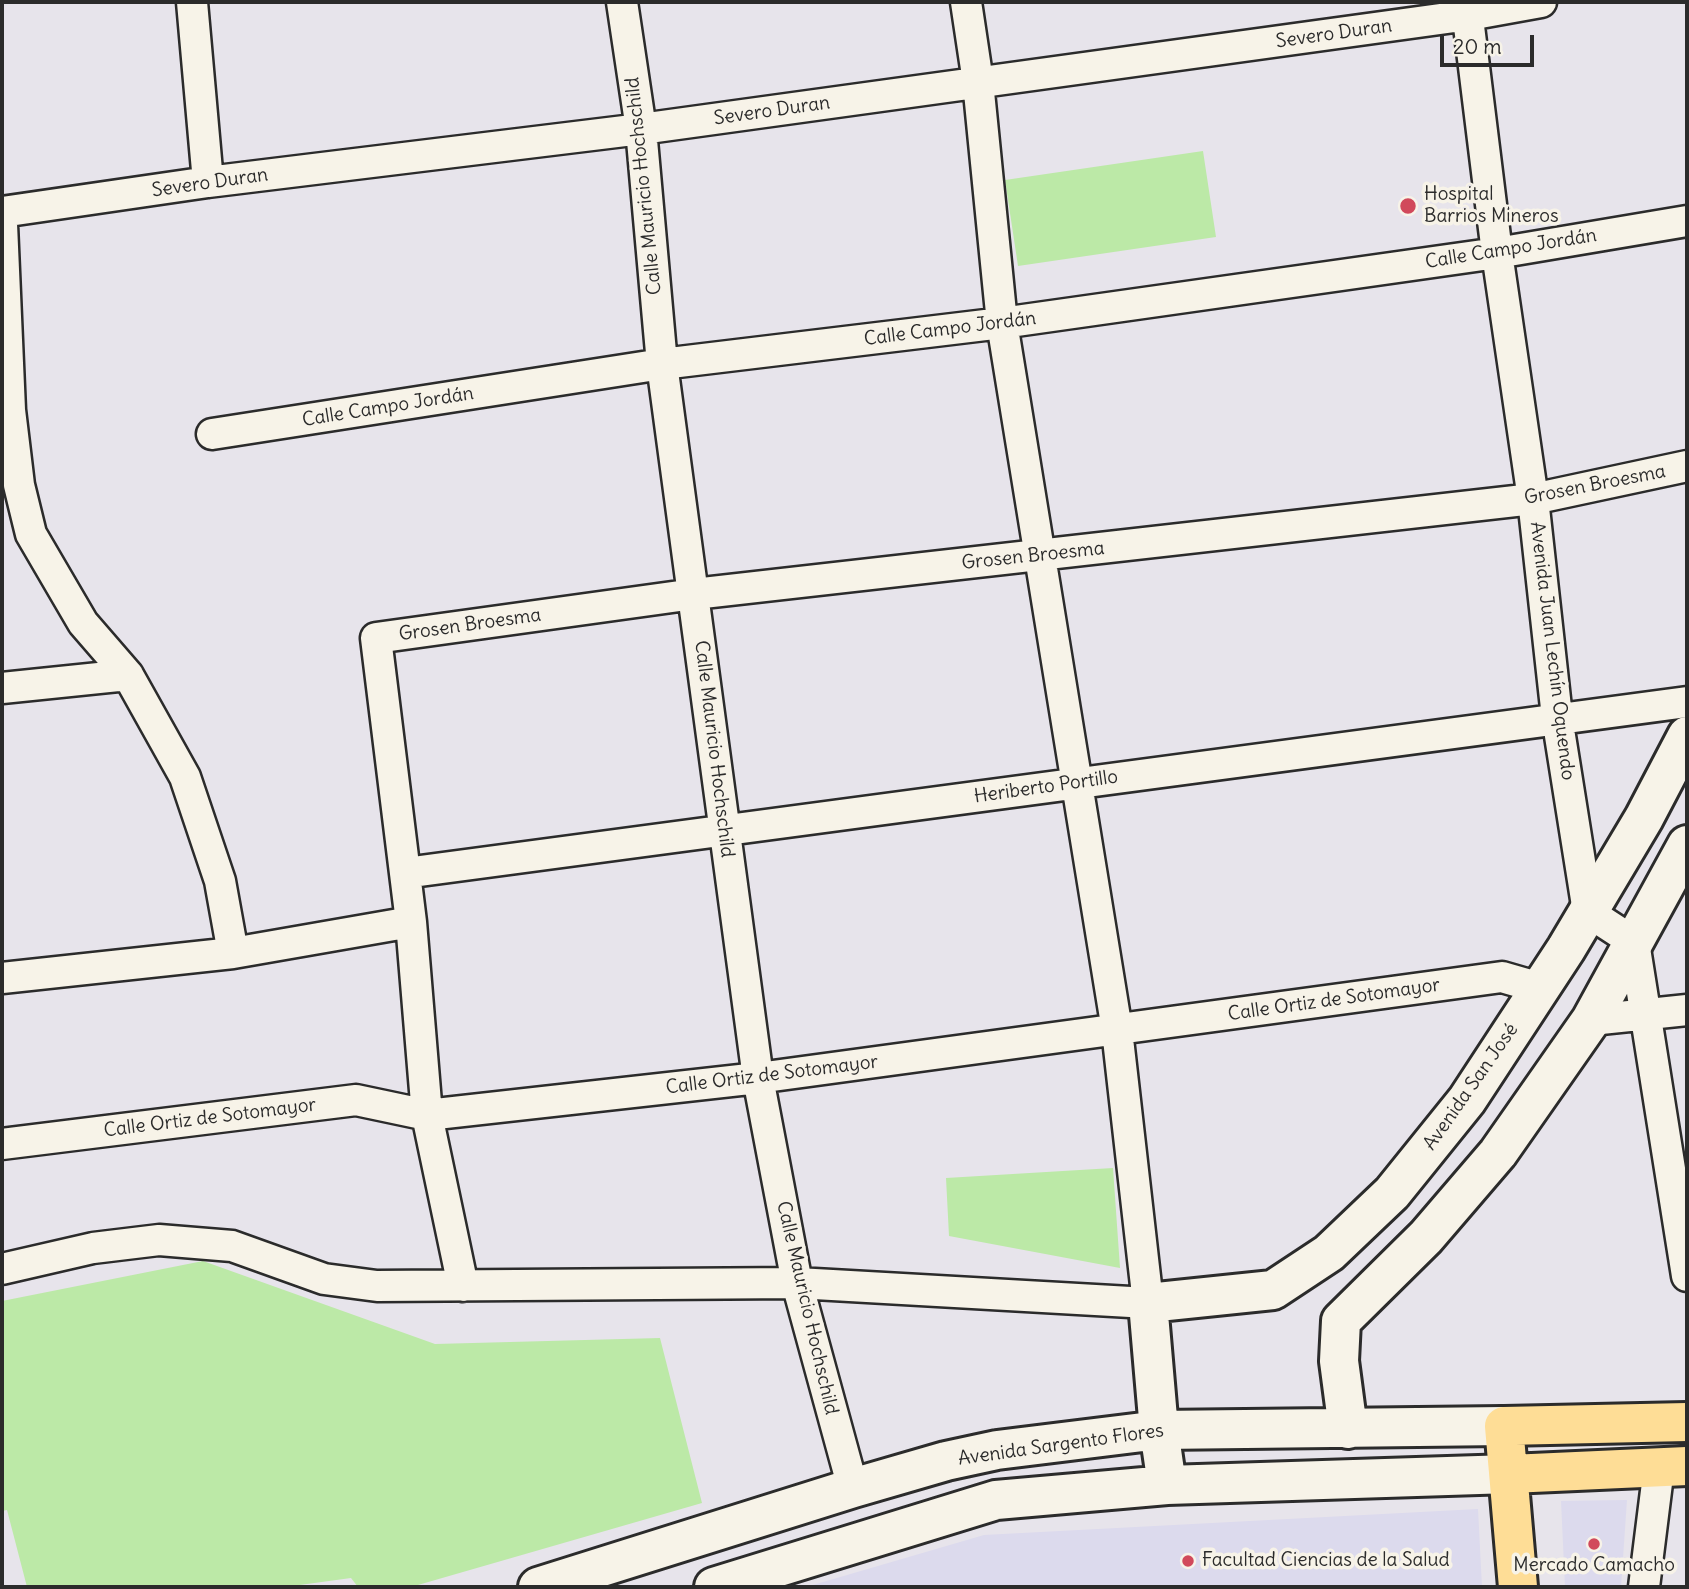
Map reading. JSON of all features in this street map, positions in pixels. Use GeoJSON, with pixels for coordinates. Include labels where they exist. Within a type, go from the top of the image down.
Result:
{"type":"FeatureCollection","features":[{"type":"Feature","properties":{"kind":"main road","name":"Avenida Sargento Flores"},"geometry":{"type":"LineString","coordinates":[[1518,1425],[1687,1422]]}},
{"type":"Feature","properties":{"kind":"main road"},"geometry":{"type":"LineString","coordinates":[[1518,1425],[1523,1472],[1543,1587]]}},
{"type":"Feature","properties":{"kind":"main road"},"geometry":{"type":"LineString","coordinates":[[1523,1472],[1673,1466]]}},
{"type":"Feature","properties":{"kind":"main road"},"geometry":{"type":"LineString","coordinates":[[1517,1587],[1523,1472]]}},
{"type":"Feature","properties":{"kind":"street"},"geometry":{"type":"LineString","coordinates":[[192,2],[208,182]]}},
{"type":"Feature","properties":{"kind":"street","name":"Calle Mauricio Hochschild"},"geometry":{"type":"LineString","coordinates":[[622,2],[641,129],[662,364],[758,1078],[797,1283],[852,1488]]}},
{"type":"Feature","properties":{"kind":"street"},"geometry":{"type":"LineString","coordinates":[[966,2],[978,82],[1002,323],[1117,1030],[1167,1485]]}},
{"type":"Feature","properties":{"kind":"street","name":"Severo Duran"},"geometry":{"type":"LineString","coordinates":[[2,212],[208,182],[641,129],[978,82],[1467,8],[1541,2]]}},
{"type":"Feature","properties":{"kind":"street","name":"Avenida Juan Lechín Oquendo"},"geometry":{"type":"LineString","coordinates":[[1467,8],[1497,253],[1533,499],[1557,717],[1588,912]]}},
{"type":"Feature","properties":{"kind":"street","name":"Calle Campo Jordán"},"geometry":{"type":"LineString","coordinates":[[212,434],[662,364],[1002,323],[1497,253],[1687,221]]}},
{"type":"Feature","properties":{"kind":"street"},"geometry":{"type":"LineString","coordinates":[[2,224],[10,410],[19,485],[31,534],[83,623],[128,675],[185,777],[220,881],[233,953]]}},
{"type":"Feature","properties":{"kind":"street","name":"Grosen Broesma"},"geometry":{"type":"LineString","coordinates":[[405,873],[376,638],[694,594],[1533,499],[1687,466]]}},
{"type":"Feature","properties":{"kind":"street"},"geometry":{"type":"LineString","coordinates":[[2,688],[128,675]]}},
{"type":"Feature","properties":{"kind":"street","name":"Heriberto Portillo"},"geometry":{"type":"LineString","coordinates":[[405,873],[1557,717],[1687,702]]}},
{"type":"Feature","properties":{"kind":"street","name":"Avenida San José"},"geometry":{"type":"LineString","coordinates":[[1148,1303],[1273,1290],[1329,1253],[1392,1193],[1467,1100],[1540,988],[1588,912],[1687,736]]}},
{"type":"Feature","properties":{"kind":"street"},"geometry":{"type":"LineString","coordinates":[[1348,1429],[1339,1361],[1341,1321],[1426,1237],[1498,1153],[1591,1020],[1687,845]]}},
{"type":"Feature","properties":{"kind":"street"},"geometry":{"type":"LineString","coordinates":[[405,873],[427,1115],[463,1286]]}},
{"type":"Feature","properties":{"kind":"street"},"geometry":{"type":"LineString","coordinates":[[1588,912],[1634,942],[1687,1276]]}},
{"type":"Feature","properties":{"kind":"street"},"geometry":{"type":"LineString","coordinates":[[2,978],[233,953],[411,922]]}},
{"type":"Feature","properties":{"kind":"street","name":"Calle Ortiz de Sotomayor"},"geometry":{"type":"LineString","coordinates":[[2,1144],[356,1100],[427,1115],[758,1078],[1502,977],[1540,988]]}},
{"type":"Feature","properties":{"kind":"street"},"geometry":{"type":"LineString","coordinates":[[1591,1020],[1687,1010]]}},
{"type":"Feature","properties":{"kind":"street"},"geometry":{"type":"LineString","coordinates":[[2,1269],[93,1248],[159,1240],[232,1246],[324,1279],[377,1286],[797,1283],[1148,1303]]}},
{"type":"Feature","properties":{"kind":"street","name":"Avenida Sargento Flores"},"geometry":{"type":"LineString","coordinates":[[538,1587],[852,1488],[946,1461],[997,1450],[1159,1430],[1518,1425]]}},
{"type":"Feature","properties":{"kind":"street"},"geometry":{"type":"LineString","coordinates":[[1644,1587],[1673,1466]]}},
{"type":"Feature","properties":{"kind":"street"},"geometry":{"type":"LineString","coordinates":[[714,1587],[996,1500],[1167,1485],[1523,1472]]}},
{"type":"Feature","properties":{"kind":"shaded area","name":"Mercado Camacho"},"geometry":{"type":"Polygon","coordinates":[[[1627,1500],[1621,1587],[1565,1587],[1561,1501],[1627,1500]]]}},
{"type":"Feature","properties":{"kind":"shaded area","name":"Facultad Ciencias de la Salud"},"geometry":{"type":"Polygon","coordinates":[[[1478,1509],[1482,1587],[806,1587],[984,1535],[1478,1509]]]}},
{"type":"Feature","properties":{"kind":"green space"},"geometry":{"type":"Polygon","coordinates":[[[1203,151],[1216,237],[1018,266],[1005,180],[1203,151]]]}},
{"type":"Feature","properties":{"kind":"green space"},"geometry":{"type":"Polygon","coordinates":[[[1113,1168],[1120,1268],[949,1236],[946,1178],[1113,1168]]]}},
{"type":"Feature","properties":{"kind":"green space"},"geometry":{"type":"Polygon","coordinates":[[[203,1261],[435,1344],[660,1338],[702,1503],[411,1587],[358,1587],[351,1578],[285,1587],[27,1587],[7,1510],[2,1511],[2,1301],[203,1261]]]}},
{"type":"Feature","properties":{"kind":"place","name":"Hospital Barrios Mineros"},"geometry":{"type":"Point","coordinates":[1408,206]}},
{"type":"Feature","properties":{"kind":"place","name":"Mercado Camacho"},"geometry":{"type":"Point","coordinates":[1594,1544]}},
{"type":"Feature","properties":{"kind":"place","name":"Facultad Ciencias de la Salud"},"geometry":{"type":"Point","coordinates":[1188,1561]}}]}
